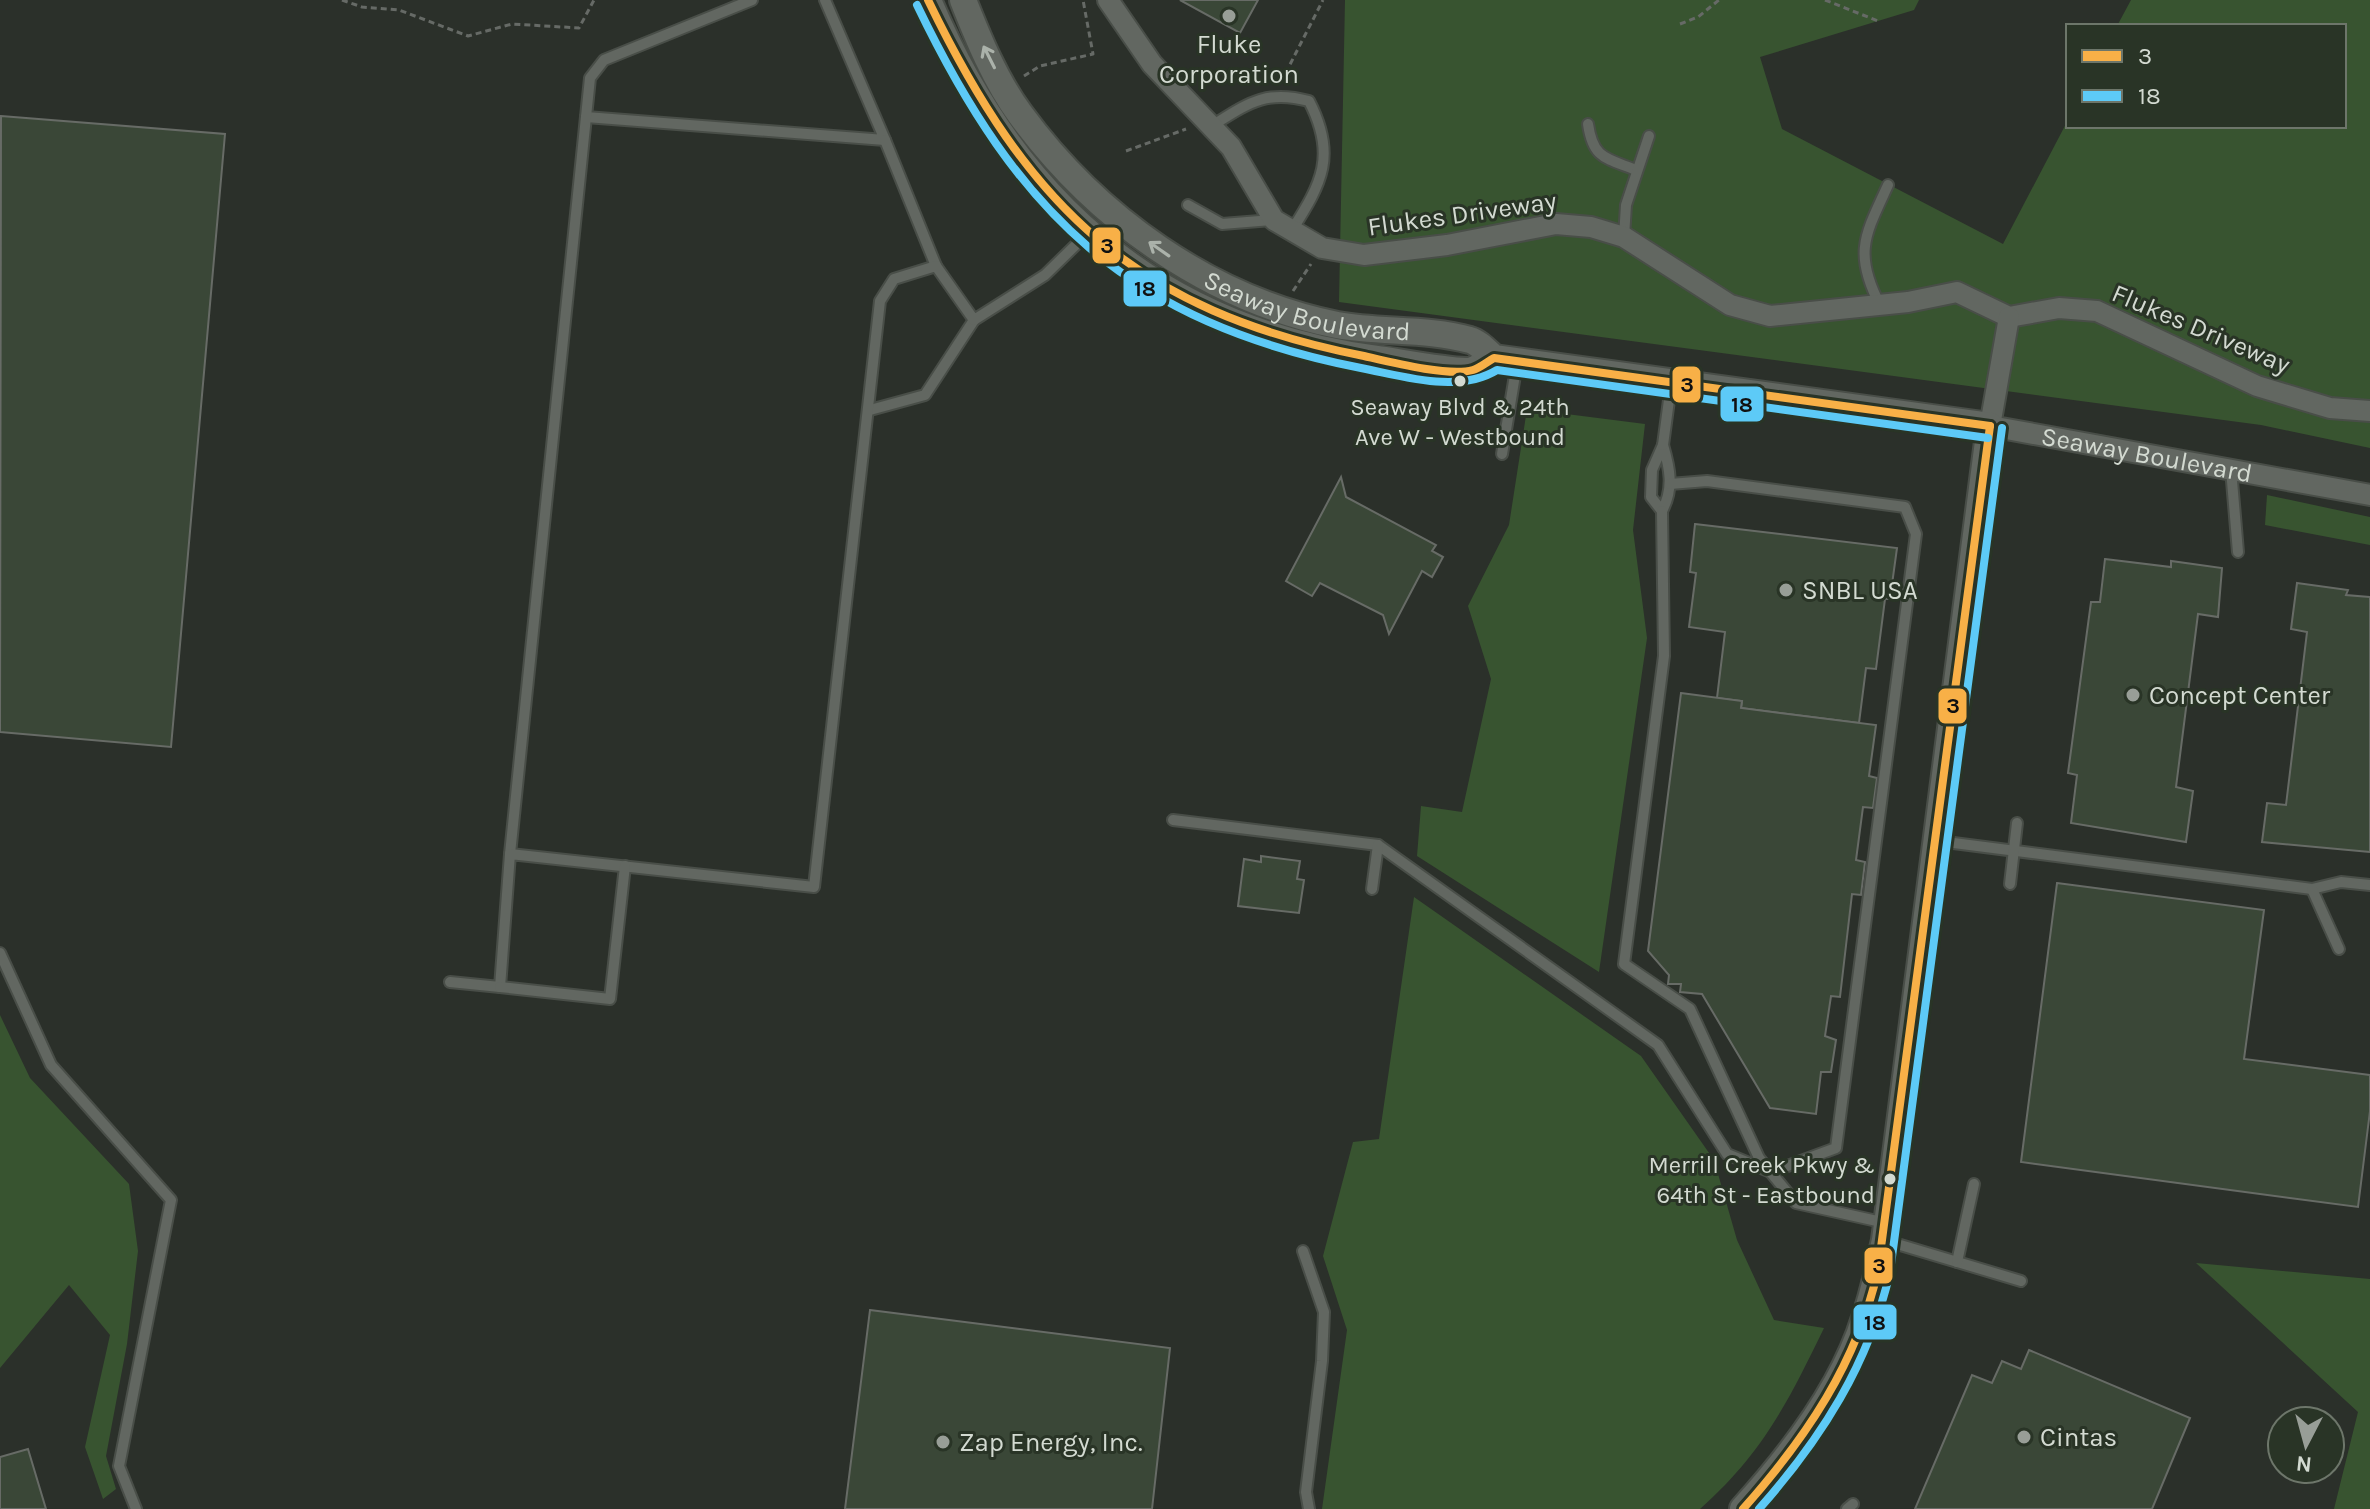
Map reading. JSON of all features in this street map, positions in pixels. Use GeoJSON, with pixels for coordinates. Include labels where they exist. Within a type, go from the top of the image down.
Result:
{"type":"FeatureCollection","features":[{"type":"Feature","properties":{"kind":"street","name":"Seaway Boulevard"},"geometry":{"type":"LineString","coordinates":[[928,0],[948,47],[991,123],[1045,191],[1105,248],[1162,286],[1218,316],[1266,334],[1333,353],[1470,371],[1506,360]]}},
{"type":"Feature","properties":{"kind":"street","name":"Seaway Boulevard"},"geometry":{"type":"LineString","coordinates":[[963,0],[1004,88],[1062,167],[1108,211],[1174,259],[1227,287],[1281,309],[1337,325],[1472,340],[1506,360],[1990,426],[2370,495]]}},
{"type":"Feature","properties":{"kind":"street","name":"Flukes Driveway"},"geometry":{"type":"LineString","coordinates":[[1108,0],[1152,64],[1231,147],[1283,225],[1322,248],[1364,255],[1447,245],[1556,224],[1591,227],[1624,237],[1730,305],[1770,316],[1880,305],[1957,292],[2009,317],[2059,308],[2097,311],[2257,386],[2330,408],[2370,411]]}},
{"type":"Feature","properties":{"kind":"street"},"geometry":{"type":"LineString","coordinates":[[1746,1508],[1816,1415],[1843,1370],[1865,1320],[1886,1232],[1990,426],[2009,317]]}},
{"type":"Feature","properties":{"kind":"lane"},"geometry":{"type":"LineString","coordinates":[[500,987],[510,854],[590,78],[604,60],[752,0]]}},
{"type":"Feature","properties":{"kind":"lane"},"geometry":{"type":"LineString","coordinates":[[825,0],[936,266],[974,320]]}},
{"type":"Feature","properties":{"kind":"lane"},"geometry":{"type":"LineString","coordinates":[[1188,205],[1222,224],[1283,225],[1318,189],[1325,156],[1322,125],[1309,101],[1282,94],[1204,121]]}},
{"type":"Feature","properties":{"kind":"lane"},"geometry":{"type":"LineString","coordinates":[[586,117],[885,140]]}},
{"type":"Feature","properties":{"kind":"lane"},"geometry":{"type":"LineString","coordinates":[[1588,124],[1591,142],[1599,155],[1636,170]]}},
{"type":"Feature","properties":{"kind":"lane"},"geometry":{"type":"LineString","coordinates":[[1624,237],[1626,205],[1649,136]]}},
{"type":"Feature","properties":{"kind":"lane"},"geometry":{"type":"LineString","coordinates":[[1880,305],[1862,258],[1866,233],[1888,185]]}},
{"type":"Feature","properties":{"kind":"lane"},"geometry":{"type":"LineString","coordinates":[[870,410],[925,395],[974,320],[1045,275],[1108,211]]}},
{"type":"Feature","properties":{"kind":"lane"},"geometry":{"type":"LineString","coordinates":[[510,854],[814,887],[880,301],[894,279],[936,266]]}},
{"type":"Feature","properties":{"kind":"lane"},"geometry":{"type":"LineString","coordinates":[[1502,454],[1506,360]]}},
{"type":"Feature","properties":{"kind":"lane"},"geometry":{"type":"LineString","coordinates":[[1662,511],[1651,497],[1652,470],[1663,445],[1671,383]]}},
{"type":"Feature","properties":{"kind":"lane"},"geometry":{"type":"LineString","coordinates":[[1663,445],[1671,472],[1669,497],[1662,511],[1664,656],[1624,964],[1690,1009],[1759,1158],[1796,1203],[1886,1232],[1957,1262],[2021,1281]]}},
{"type":"Feature","properties":{"kind":"lane"},"geometry":{"type":"LineString","coordinates":[[2231,469],[2238,552]]}},
{"type":"Feature","properties":{"kind":"lane"},"geometry":{"type":"LineString","coordinates":[[1173,820],[1378,845],[1658,1045],[1727,1154],[1771,1172],[1836,1148],[1916,534],[1905,507],[1707,481],[1670,484]]}},
{"type":"Feature","properties":{"kind":"lane"},"geometry":{"type":"LineString","coordinates":[[2010,884],[2017,823]]}},
{"type":"Feature","properties":{"kind":"lane"},"geometry":{"type":"LineString","coordinates":[[1937,840],[2312,889],[2341,882],[2370,885]]}},
{"type":"Feature","properties":{"kind":"lane"},"geometry":{"type":"LineString","coordinates":[[1372,889],[1378,845]]}},
{"type":"Feature","properties":{"kind":"lane"},"geometry":{"type":"LineString","coordinates":[[450,982],[610,999],[625,866]]}},
{"type":"Feature","properties":{"kind":"lane"},"geometry":{"type":"LineString","coordinates":[[2312,889],[2339,949]]}},
{"type":"Feature","properties":{"kind":"lane"},"geometry":{"type":"LineString","coordinates":[[0,953],[51,1065],[171,1200],[119,1466],[136,1509]]}},
{"type":"Feature","properties":{"kind":"lane"},"geometry":{"type":"LineString","coordinates":[[1957,1262],[1974,1184]]}},
{"type":"Feature","properties":{"kind":"lane"},"geometry":{"type":"LineString","coordinates":[[1303,1251],[1324,1312],[1322,1361],[1306,1492],[1309,1509]]}},
{"type":"Feature","properties":{"kind":"path"},"geometry":{"type":"LineString","coordinates":[[342,0],[362,7],[399,10],[468,36],[512,24],[579,28],[594,0]]}},
{"type":"Feature","properties":{"kind":"path"},"geometry":{"type":"LineString","coordinates":[[1004,88],[1040,66],[1093,54],[1083,0]]}},
{"type":"Feature","properties":{"kind":"path"},"geometry":{"type":"LineString","coordinates":[[1282,94],[1281,78],[1323,0]]}},
{"type":"Feature","properties":{"kind":"path"},"geometry":{"type":"LineString","coordinates":[[1680,24],[1698,17],[1719,0]]}},
{"type":"Feature","properties":{"kind":"path"},"geometry":{"type":"LineString","coordinates":[[1825,0],[1878,21]]}},
{"type":"Feature","properties":{"kind":"path"},"geometry":{"type":"LineString","coordinates":[[1126,151],[1204,121]]}},
{"type":"Feature","properties":{"kind":"path"},"geometry":{"type":"LineString","coordinates":[[1281,309],[1322,248]]}},
{"type":"Feature","properties":{"kind":"green space"},"geometry":{"type":"Polygon","coordinates":[[[1345,0],[1919,0],[1914,10],[1760,57],[1782,129],[2003,244],[2066,124],[2066,128],[2346,128],[2346,24],[2118,24],[2131,0],[2370,0],[2370,448],[2261,425],[1339,302],[1345,0]]]}},
{"type":"Feature","properties":{"kind":"green space"},"geometry":{"type":"Polygon","coordinates":[[[1527,409],[1645,424],[1633,530],[1647,638],[1599,972],[1417,856],[1421,806],[1462,812],[1491,679],[1468,606],[1509,525],[1527,409]]]}},
{"type":"Feature","properties":{"kind":"green space"},"geometry":{"type":"Polygon","coordinates":[[[2267,495],[2370,517],[2370,545],[2265,525],[2267,495]]]}},
{"type":"Feature","properties":{"kind":"green space"},"geometry":{"type":"Polygon","coordinates":[[[1414,897],[1641,1056],[1714,1160],[1737,1240],[1774,1320],[1824,1328],[1798,1380],[1757,1447],[1741,1468],[1700,1509],[1322,1509],[1347,1330],[1323,1256],[1353,1142],[1379,1139],[1414,897]]]}},
{"type":"Feature","properties":{"kind":"green space"},"geometry":{"type":"Polygon","coordinates":[[[0,1015],[30,1078],[129,1184],[138,1251],[127,1344],[106,1456],[116,1489],[103,1499],[85,1447],[110,1335],[69,1285],[0,1368],[0,1015]]]}},
{"type":"Feature","properties":{"kind":"green space"},"geometry":{"type":"Polygon","coordinates":[[[2196,1263],[2370,1279],[2370,1509],[2334,1509],[2340,1485],[2346,1485],[2346,1460],[2358,1412],[2196,1263]]]}},
{"type":"Feature","properties":{"kind":"building","name":"Fluke Corporation"},"geometry":{"type":"Polygon","coordinates":[[[1180,0],[1258,0],[1240,33],[1180,0]]]}},
{"type":"Feature","properties":{"kind":"building"},"geometry":{"type":"Polygon","coordinates":[[[1,116],[225,134],[171,747],[0,732],[1,116]]]}},
{"type":"Feature","properties":{"kind":"building"},"geometry":{"type":"Polygon","coordinates":[[[1341,477],[1346,497],[1436,545],[1432,551],[1443,557],[1432,577],[1422,571],[1389,634],[1383,615],[1320,583],[1312,596],[1286,581],[1341,477]]]}},
{"type":"Feature","properties":{"kind":"building"},"geometry":{"type":"Polygon","coordinates":[[[1695,524],[1897,548],[1890,599],[1885,599],[1876,669],[1866,668],[1859,723],[1741,708],[1742,701],[1717,698],[1725,632],[1689,627],[1696,573],[1690,572],[1695,524]]]}},
{"type":"Feature","properties":{"kind":"building","name":"Concept Center"},"geometry":{"type":"Polygon","coordinates":[[[2105,559],[2171,567],[2171,561],[2222,568],[2218,617],[2198,614],[2176,787],[2193,791],[2186,842],[2071,823],[2077,775],[2068,773],[2091,602],[2100,602],[2105,559]]]}},
{"type":"Feature","properties":{"kind":"building"},"geometry":{"type":"Polygon","coordinates":[[[2297,583],[2348,590],[2346,595],[2370,597],[2370,852],[2262,842],[2267,803],[2286,805],[2307,632],[2291,629],[2297,583]]]}},
{"type":"Feature","properties":{"kind":"building"},"geometry":{"type":"Polygon","coordinates":[[[1681,693],[1742,701],[1741,708],[1876,725],[1869,776],[1877,778],[1873,808],[1863,807],[1856,860],[1865,862],[1861,895],[1852,894],[1840,997],[1831,996],[1825,1036],[1836,1040],[1831,1072],[1821,1072],[1816,1114],[1770,1108],[1702,994],[1680,992],[1681,984],[1668,984],[1669,975],[1648,951],[1681,693]]]}},
{"type":"Feature","properties":{"kind":"building"},"geometry":{"type":"Polygon","coordinates":[[[1261,856],[1300,861],[1297,879],[1304,880],[1299,913],[1238,906],[1244,859],[1261,862],[1261,856]]]}},
{"type":"Feature","properties":{"kind":"building"},"geometry":{"type":"Polygon","coordinates":[[[2057,883],[2264,910],[2244,1059],[2370,1075],[2370,1111],[2358,1207],[2021,1162],[2057,883]]]}},
{"type":"Feature","properties":{"kind":"building"},"geometry":{"type":"Polygon","coordinates":[[[870,1310],[1170,1348],[1152,1509],[845,1509],[870,1310]]]}},
{"type":"Feature","properties":{"kind":"building"},"geometry":{"type":"Polygon","coordinates":[[[2029,1350],[2190,1418],[2152,1509],[1915,1509],[1972,1375],[1992,1383],[2002,1361],[2021,1369],[2029,1350]]]}},
{"type":"Feature","properties":{"kind":"building"},"geometry":{"type":"Polygon","coordinates":[[[28,1449],[46,1509],[0,1509],[0,1457],[28,1449]]]}},
{"type":"Feature","properties":{"kind":"transit line","name":"3"},"geometry":{"type":"LineString","coordinates":[[928,0],[966,73],[1006,137],[1049,192],[1097,239],[1151,278],[1213,310],[1283,336],[1435,370],[1473,370],[1494,358],[1990,426]]}},
{"type":"Feature","properties":{"kind":"transit line","name":"18"},"geometry":{"type":"LineString","coordinates":[[917,5],[956,79],[996,144],[1040,200],[1090,248],[1145,288],[1208,321],[1279,348],[1430,381],[1465,381],[1497,370],[1988,438]]}},
{"type":"Feature","properties":{"kind":"transit line","name":"3"},"geometry":{"type":"LineString","coordinates":[[1743,1509],[1808,1427],[1843,1368],[1869,1304],[1878,1270],[1990,426]]}},
{"type":"Feature","properties":{"kind":"transit line","name":"18"},"geometry":{"type":"LineString","coordinates":[[1759,1509],[1803,1455],[1840,1399],[1869,1338],[1890,1272],[2002,428]]}},
{"type":"Feature","properties":{"kind":"place","name":"Fluke Corporation"},"geometry":{"type":"Point","coordinates":[1229,16]}},
{"type":"Feature","properties":{"kind":"place","name":"Seaway Blvd & 24th Ave W - Westbound"},"geometry":{"type":"Point","coordinates":[1460,381]}},
{"type":"Feature","properties":{"kind":"place","name":"SNBL USA"},"geometry":{"type":"Point","coordinates":[1786,590]}},
{"type":"Feature","properties":{"kind":"place","name":"Concept Center"},"geometry":{"type":"Point","coordinates":[2133,695]}},
{"type":"Feature","properties":{"kind":"place","name":"Merrill Creek Pkwy & 64th St - Eastbound"},"geometry":{"type":"Point","coordinates":[1890,1179]}},
{"type":"Feature","properties":{"kind":"place","name":"Cintas"},"geometry":{"type":"Point","coordinates":[2024,1437]}},
{"type":"Feature","properties":{"kind":"place","name":"Zap Energy, Inc."},"geometry":{"type":"Point","coordinates":[943,1442]}}]}
